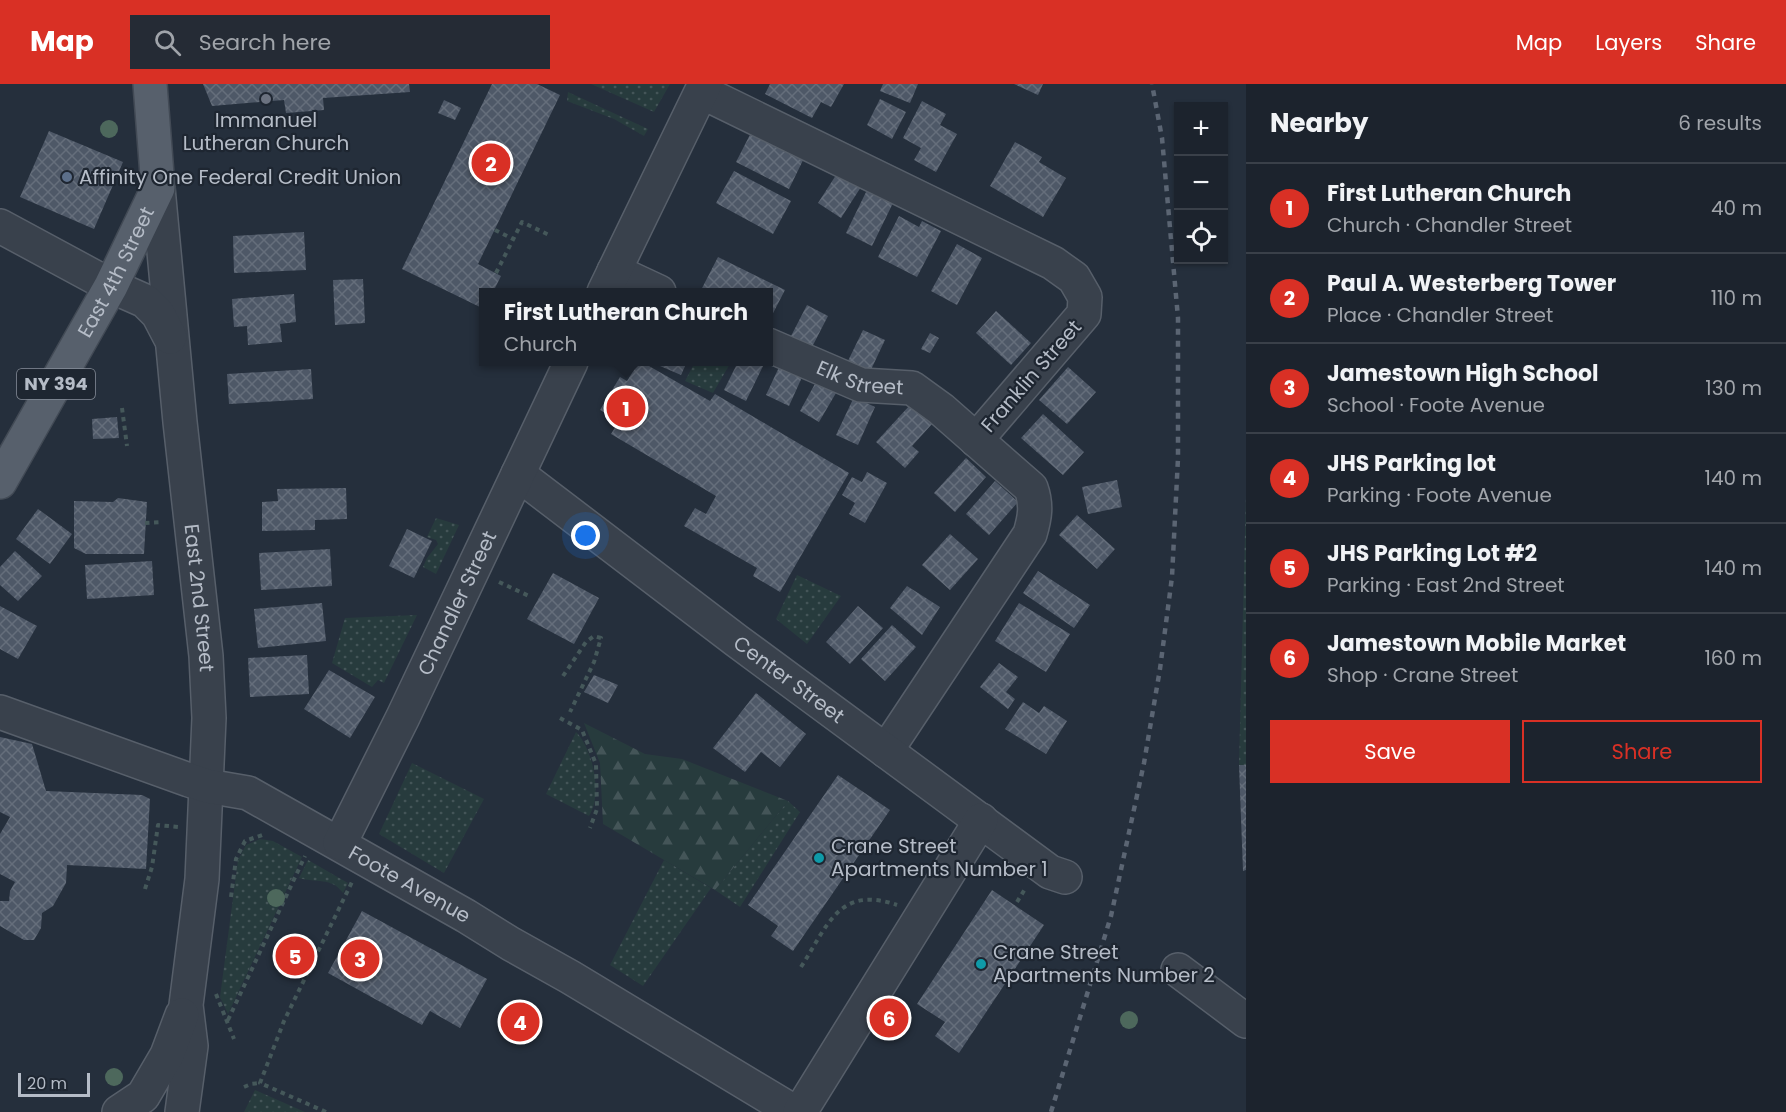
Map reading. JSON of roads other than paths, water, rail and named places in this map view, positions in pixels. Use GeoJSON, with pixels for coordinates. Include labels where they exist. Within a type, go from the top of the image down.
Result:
{"type":"FeatureCollection","features":[{"type":"Feature","properties":{"kind":"main road","name":"East 2nd Street"},"geometry":{"type":"LineString","coordinates":[[150,84],[158,188]]}},
{"type":"Feature","properties":{"kind":"main road","name":"East 4th Street"},"geometry":{"type":"LineString","coordinates":[[0,482],[111,286],[158,188]]}},
{"type":"Feature","properties":{"kind":"street"},"geometry":{"type":"LineString","coordinates":[[639,288],[609,282],[704,88]]}},
{"type":"Feature","properties":{"kind":"street","name":"Franklin Street"},"geometry":{"type":"LineString","coordinates":[[704,88],[1053,263],[1074,278],[1085,297],[1084,314],[976,440],[1031,488],[1036,502],[1035,518],[1030,534],[886,751]]}},
{"type":"Feature","properties":{"kind":"street","name":"East 2nd Street"},"geometry":{"type":"LineString","coordinates":[[158,188],[206,656],[209,718],[202,879],[186,1005],[191,1046],[182,1112]]}},
{"type":"Feature","properties":{"kind":"street"},"geometry":{"type":"LineString","coordinates":[[0,226],[111,286],[145,301],[158,314],[173,343]]}},
{"type":"Feature","properties":{"kind":"street","name":"Elk Street"},"geometry":{"type":"LineString","coordinates":[[773,347],[861,385],[912,388],[941,409],[976,440]]}},
{"type":"Feature","properties":{"kind":"street","name":"Chandler Street"},"geometry":{"type":"LineString","coordinates":[[328,852],[403,717],[570,366]]}},
{"type":"Feature","properties":{"kind":"street","name":"Center Street"},"geometry":{"type":"LineString","coordinates":[[518,474],[737,641],[1050,872],[1065,877]]}},
{"type":"Feature","properties":{"kind":"street","name":"Foote Avenue"},"geometry":{"type":"LineString","coordinates":[[0,712],[207,786],[248,793],[328,852],[466,915],[794,1112]]}},
{"type":"Feature","properties":{"kind":"street"},"geometry":{"type":"LineString","coordinates":[[800,1112],[981,820]]}},
{"type":"Feature","properties":{"kind":"street"},"geometry":{"type":"LineString","coordinates":[[1178,970],[1246,1021]]}},
{"type":"Feature","properties":{"kind":"street"},"geometry":{"type":"LineString","coordinates":[[119,1112],[143,1096],[167,1055],[186,1005]]}},
{"type":"Feature","properties":{"kind":"railway"},"geometry":{"type":"LineString","coordinates":[[1051,1112],[1111,916],[1144,763],[1160,669],[1172,577],[1178,458],[1178,318],[1162,138],[1152,84]]}},
{"type":"Feature","properties":{"kind":"place","name":"Immanuel Lutheran Church"},"geometry":{"type":"Point","coordinates":[266,99]}},
{"type":"Feature","properties":{"kind":"place","name":"Paul A. Westerberg Tower"},"geometry":{"type":"Point","coordinates":[491,163]}},
{"type":"Feature","properties":{"kind":"place","name":"Affinity One Federal Credit Union"},"geometry":{"type":"Point","coordinates":[67,177]}},
{"type":"Feature","properties":{"kind":"place","name":"First Lutheran Church"},"geometry":{"type":"Point","coordinates":[626,408]}},
{"type":"Feature","properties":{"kind":"place","name":"Crane Street Apartments Number 1"},"geometry":{"type":"Point","coordinates":[819,858]}},
{"type":"Feature","properties":{"kind":"place","name":"JHS Parking Lot #2"},"geometry":{"type":"Point","coordinates":[295,956]}},
{"type":"Feature","properties":{"kind":"place","name":"Jamestown High School"},"geometry":{"type":"Point","coordinates":[360,959]}},
{"type":"Feature","properties":{"kind":"place","name":"Crane Street Apartments Number 2"},"geometry":{"type":"Point","coordinates":[981,964]}},
{"type":"Feature","properties":{"kind":"place","name":"Jamestown Mobile Market"},"geometry":{"type":"Point","coordinates":[889,1018]}},
{"type":"Feature","properties":{"kind":"place","name":"JHS Parking lot"},"geometry":{"type":"Point","coordinates":[520,1022]}}]}
